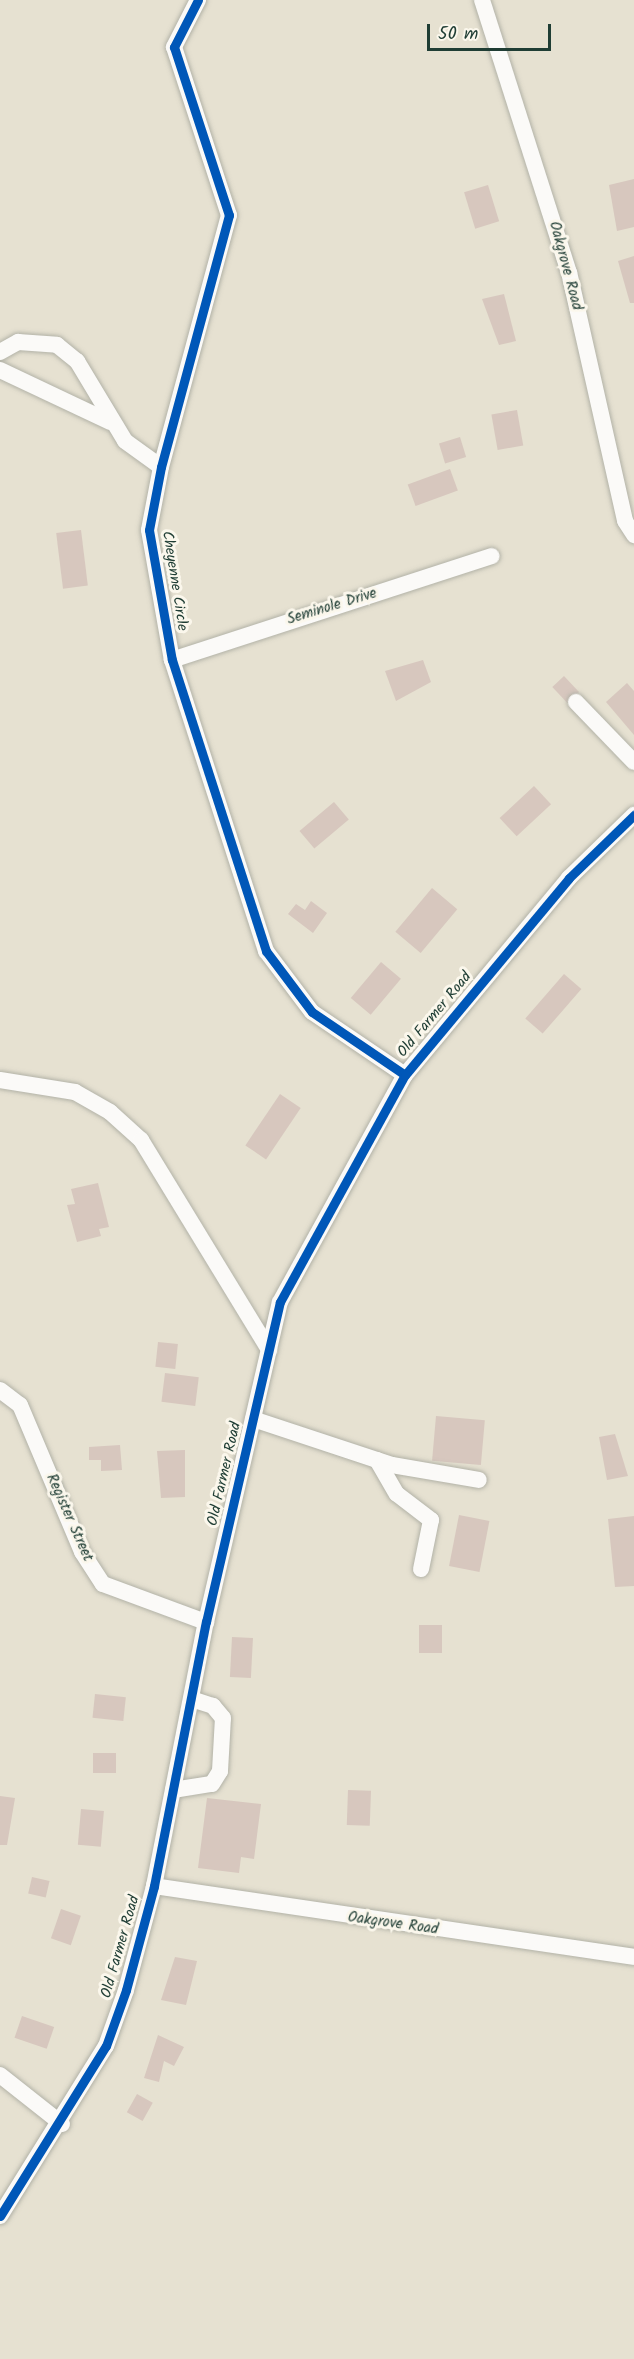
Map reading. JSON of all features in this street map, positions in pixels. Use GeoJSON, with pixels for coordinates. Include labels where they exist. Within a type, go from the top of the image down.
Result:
{"type":"FeatureCollection","features":[{"type":"Feature","properties":{"kind":"street","name":"Cheyenne Circle"},"geometry":{"type":"LineString","coordinates":[[198,0],[174,47],[229,215],[161,467],[149,530],[172,660],[266,951],[312,1012],[405,1075]]}},
{"type":"Feature","properties":{"kind":"street","name":"Oakgrove Road"},"geometry":{"type":"LineString","coordinates":[[482,0],[568,272],[625,521],[634,535]]}},
{"type":"Feature","properties":{"kind":"street"},"geometry":{"type":"LineString","coordinates":[[0,352],[18,342],[57,345],[77,361],[110,422]]}},
{"type":"Feature","properties":{"kind":"street"},"geometry":{"type":"LineString","coordinates":[[0,370],[110,422],[161,467]]}},
{"type":"Feature","properties":{"kind":"street","name":"Seminole Drive"},"geometry":{"type":"LineString","coordinates":[[172,660],[492,556]]}},
{"type":"Feature","properties":{"kind":"street"},"geometry":{"type":"LineString","coordinates":[[576,702],[634,762]]}},
{"type":"Feature","properties":{"kind":"street","name":"Old Farmer Road"},"geometry":{"type":"LineString","coordinates":[[0,2216],[62,2124],[106,2046],[154,1886],[206,1622],[280,1302],[405,1075],[569,878],[634,815]]}},
{"type":"Feature","properties":{"kind":"street"},"geometry":{"type":"LineString","coordinates":[[0,1080],[75,1092],[110,1112],[141,1140],[269,1350]]}},
{"type":"Feature","properties":{"kind":"street","name":"Register Street"},"geometry":{"type":"LineString","coordinates":[[0,1390],[20,1406],[82,1552],[103,1584],[206,1622]]}},
{"type":"Feature","properties":{"kind":"street"},"geometry":{"type":"LineString","coordinates":[[253,1419],[377,1460],[479,1480]]}},
{"type":"Feature","properties":{"kind":"street"},"geometry":{"type":"LineString","coordinates":[[377,1460],[398,1494],[431,1520],[421,1569]]}},
{"type":"Feature","properties":{"kind":"street"},"geometry":{"type":"LineString","coordinates":[[173,1790],[212,1784],[220,1771],[224,1718],[213,1706],[191,1699]]}},
{"type":"Feature","properties":{"kind":"street","name":"Oakgrove Road"},"geometry":{"type":"LineString","coordinates":[[154,1886],[634,1957]]}},
{"type":"Feature","properties":{"kind":"street"},"geometry":{"type":"LineString","coordinates":[[0,2076],[62,2124]]}},
{"type":"Feature","properties":{"kind":"building"},"geometry":{"type":"Polygon","coordinates":[[[634,179],[634,227],[617,231],[609,185],[634,179]]]}},
{"type":"Feature","properties":{"kind":"building"},"geometry":{"type":"Polygon","coordinates":[[[488,185],[499,221],[475,229],[464,192],[488,185]]]}},
{"type":"Feature","properties":{"kind":"building"},"geometry":{"type":"Polygon","coordinates":[[[634,256],[634,303],[630,303],[618,261],[634,256]]]}},
{"type":"Feature","properties":{"kind":"building"},"geometry":{"type":"Polygon","coordinates":[[[504,294],[516,341],[499,345],[482,299],[504,294]]]}},
{"type":"Feature","properties":{"kind":"building"},"geometry":{"type":"Polygon","coordinates":[[[517,410],[523,445],[498,450],[491,415],[517,410]]]}},
{"type":"Feature","properties":{"kind":"building"},"geometry":{"type":"Polygon","coordinates":[[[460,437],[466,457],[445,464],[439,443],[460,437]]]}},
{"type":"Feature","properties":{"kind":"building"},"geometry":{"type":"Polygon","coordinates":[[[450,469],[458,491],[416,506],[408,484],[450,469]]]}},
{"type":"Feature","properties":{"kind":"building"},"geometry":{"type":"Polygon","coordinates":[[[81,530],[88,586],[63,589],[56,533],[81,530]]]}},
{"type":"Feature","properties":{"kind":"building"},"geometry":{"type":"Polygon","coordinates":[[[423,660],[431,682],[396,701],[385,671],[423,660]]]}},
{"type":"Feature","properties":{"kind":"building"},"geometry":{"type":"Polygon","coordinates":[[[564,676],[579,692],[567,703],[552,687],[564,676]]]}},
{"type":"Feature","properties":{"kind":"building"},"geometry":{"type":"Polygon","coordinates":[[[627,683],[634,691],[634,735],[606,702],[627,683]]]}},
{"type":"Feature","properties":{"kind":"building"},"geometry":{"type":"Polygon","coordinates":[[[534,786],[551,804],[517,836],[500,818],[534,786]]]}},
{"type":"Feature","properties":{"kind":"building"},"geometry":{"type":"Polygon","coordinates":[[[334,802],[349,820],[314,849],[300,831],[334,802]]]}},
{"type":"Feature","properties":{"kind":"building"},"geometry":{"type":"Polygon","coordinates":[[[432,888],[457,909],[421,953],[395,932],[432,888]]]}},
{"type":"Feature","properties":{"kind":"building"},"geometry":{"type":"Polygon","coordinates":[[[311,901],[327,913],[313,933],[288,914],[296,904],[305,910],[311,901]]]}},
{"type":"Feature","properties":{"kind":"building"},"geometry":{"type":"Polygon","coordinates":[[[381,962],[401,979],[371,1015],[351,998],[381,962]]]}},
{"type":"Feature","properties":{"kind":"building"},"geometry":{"type":"Polygon","coordinates":[[[564,974],[581,989],[543,1034],[525,1019],[564,974]]]}},
{"type":"Feature","properties":{"kind":"building"},"geometry":{"type":"Polygon","coordinates":[[[280,1094],[301,1108],[266,1159],[245,1145],[280,1094]]]}},
{"type":"Feature","properties":{"kind":"building"},"geometry":{"type":"Polygon","coordinates":[[[98,1183],[109,1227],[99,1229],[101,1236],[77,1242],[67,1205],[75,1204],[71,1189],[98,1183]]]}},
{"type":"Feature","properties":{"kind":"building"},"geometry":{"type":"Polygon","coordinates":[[[158,1342],[178,1344],[175,1369],[155,1367],[158,1342]]]}},
{"type":"Feature","properties":{"kind":"building"},"geometry":{"type":"Polygon","coordinates":[[[165,1373],[199,1377],[195,1406],[161,1402],[165,1373]]]}},
{"type":"Feature","properties":{"kind":"building"},"geometry":{"type":"Polygon","coordinates":[[[436,1416],[485,1420],[481,1465],[432,1461],[436,1416]]]}},
{"type":"Feature","properties":{"kind":"building"},"geometry":{"type":"Polygon","coordinates":[[[615,1434],[628,1476],[607,1480],[599,1437],[615,1434]]]}},
{"type":"Feature","properties":{"kind":"building"},"geometry":{"type":"Polygon","coordinates":[[[120,1445],[122,1470],[101,1471],[101,1460],[89,1460],[89,1447],[120,1445]]]}},
{"type":"Feature","properties":{"kind":"building"},"geometry":{"type":"Polygon","coordinates":[[[185,1450],[185,1497],[161,1498],[157,1451],[185,1450]]]}},
{"type":"Feature","properties":{"kind":"building"},"geometry":{"type":"Polygon","coordinates":[[[459,1515],[489,1521],[480,1572],[449,1566],[459,1515]]]}},
{"type":"Feature","properties":{"kind":"building"},"geometry":{"type":"Polygon","coordinates":[[[634,1516],[634,1586],[615,1587],[608,1519],[634,1516]]]}},
{"type":"Feature","properties":{"kind":"building"},"geometry":{"type":"Polygon","coordinates":[[[419,1625],[442,1625],[442,1653],[419,1653],[419,1625]]]}},
{"type":"Feature","properties":{"kind":"building"},"geometry":{"type":"Polygon","coordinates":[[[232,1637],[253,1638],[251,1678],[230,1677],[232,1637]]]}},
{"type":"Feature","properties":{"kind":"building"},"geometry":{"type":"Polygon","coordinates":[[[95,1694],[126,1697],[123,1721],[92,1718],[95,1694]]]}},
{"type":"Feature","properties":{"kind":"building"},"geometry":{"type":"Polygon","coordinates":[[[93,1753],[116,1753],[116,1773],[93,1773],[93,1753]]]}},
{"type":"Feature","properties":{"kind":"building"},"geometry":{"type":"Polygon","coordinates":[[[348,1790],[371,1791],[370,1826],[347,1825],[348,1790]]]}},
{"type":"Feature","properties":{"kind":"building"},"geometry":{"type":"Polygon","coordinates":[[[0,1796],[15,1798],[7,1845],[0,1845],[0,1796]]]}},
{"type":"Feature","properties":{"kind":"building"},"geometry":{"type":"Polygon","coordinates":[[[207,1798],[261,1804],[254,1859],[241,1857],[239,1873],[198,1868],[207,1798]]]}},
{"type":"Feature","properties":{"kind":"building"},"geometry":{"type":"Polygon","coordinates":[[[81,1809],[104,1811],[101,1847],[78,1845],[81,1809]]]}},
{"type":"Feature","properties":{"kind":"building"},"geometry":{"type":"Polygon","coordinates":[[[32,1877],[50,1881],[46,1898],[28,1894],[32,1877]]]}},
{"type":"Feature","properties":{"kind":"building"},"geometry":{"type":"Polygon","coordinates":[[[61,1909],[81,1916],[71,1945],[51,1938],[61,1909]]]}},
{"type":"Feature","properties":{"kind":"building"},"geometry":{"type":"Polygon","coordinates":[[[175,1957],[197,1961],[186,2005],[161,2000],[175,1957]]]}},
{"type":"Feature","properties":{"kind":"building"},"geometry":{"type":"Polygon","coordinates":[[[22,2016],[54,2027],[47,2049],[15,2038],[22,2016]]]}},
{"type":"Feature","properties":{"kind":"building"},"geometry":{"type":"Polygon","coordinates":[[[158,2035],[184,2047],[174,2066],[164,2061],[159,2082],[144,2078],[158,2035]]]}},
{"type":"Feature","properties":{"kind":"building"},"geometry":{"type":"Polygon","coordinates":[[[137,2094],[153,2103],[143,2121],[127,2112],[137,2094]]]}},
{"type":"Feature","properties":{"kind":"cycle path"},"geometry":{"type":"LineString","coordinates":[[198,0],[174,47],[229,215],[161,467],[149,530],[172,660],[266,951],[312,1012],[405,1075]]}},
{"type":"Feature","properties":{"kind":"cycle path"},"geometry":{"type":"LineString","coordinates":[[0,2216],[106,2046],[126,1990],[154,1886],[206,1622],[280,1302],[405,1075],[569,878],[634,815]]}}]}
